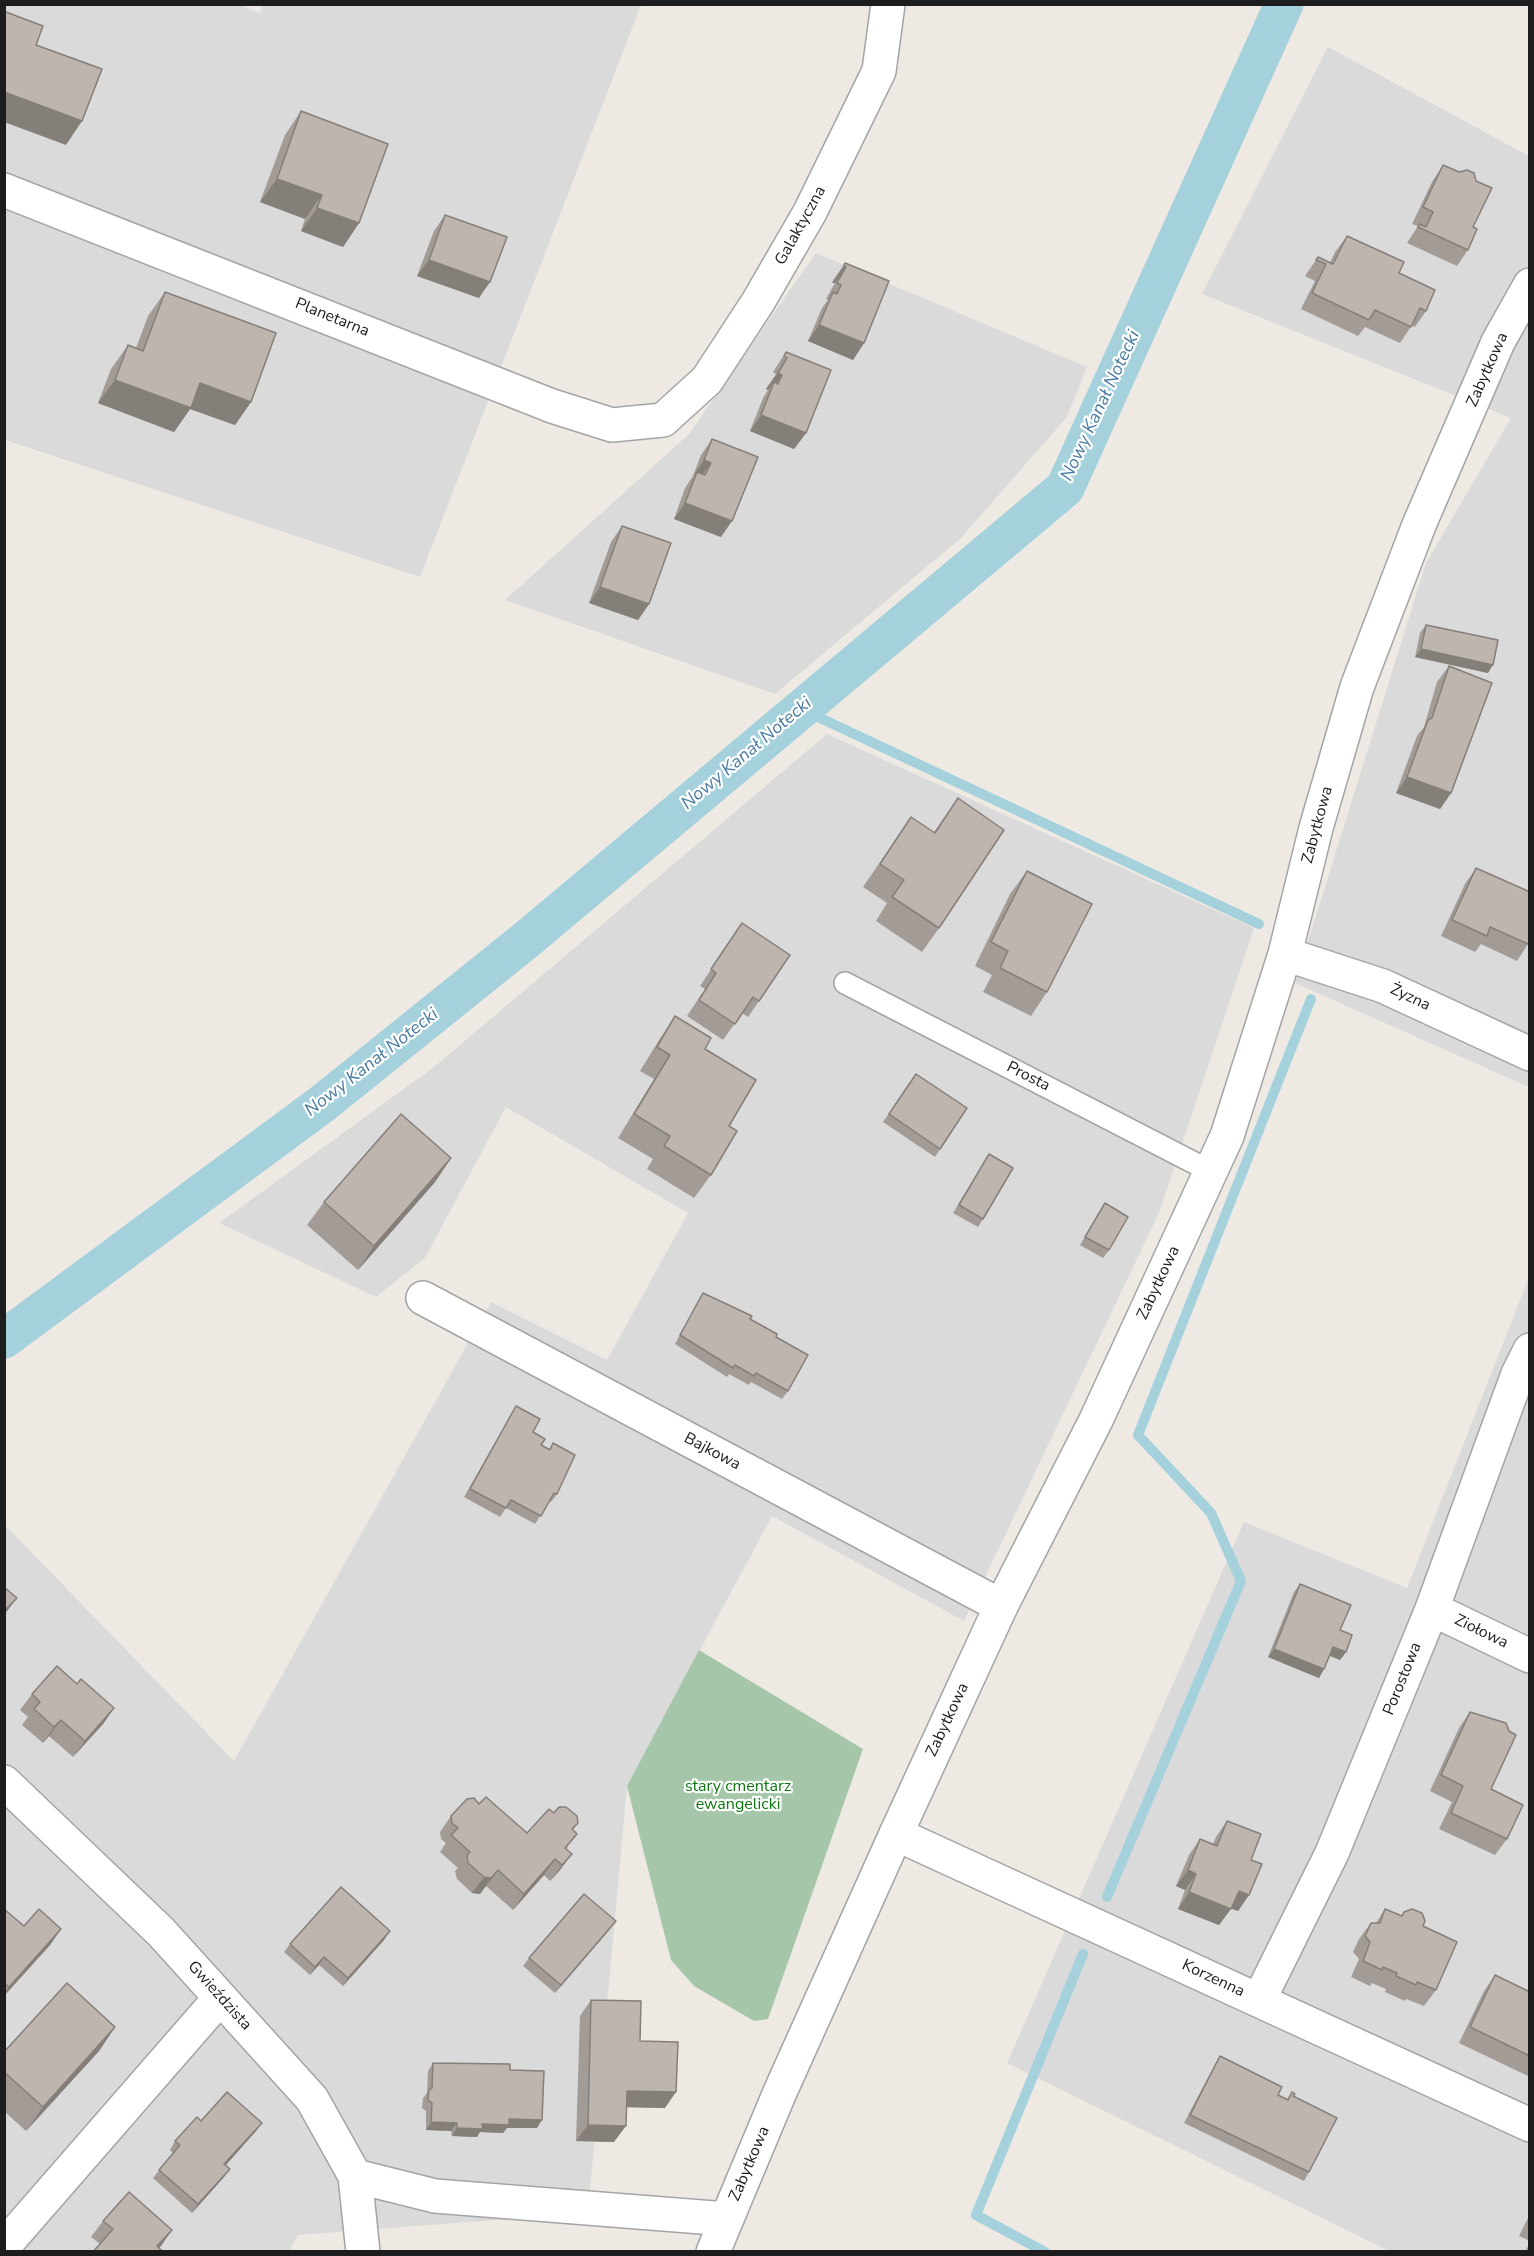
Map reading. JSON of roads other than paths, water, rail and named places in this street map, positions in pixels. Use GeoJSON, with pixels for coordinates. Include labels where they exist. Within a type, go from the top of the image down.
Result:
{"type":"FeatureCollection","features":[{"type":"Feature","properties":{"kind":"street","name":"Galaktyczna"},"geometry":{"type":"LineString","coordinates":[[663,420],[707,380],[758,302],[810,212],[879,71],[888,4]]}},
{"type":"Feature","properties":{"kind":"street","name":"Planetarna"},"geometry":{"type":"LineString","coordinates":[[4,190],[552,406],[612,425],[663,420]]}},
{"type":"Feature","properties":{"kind":"street","name":"Zabytkowa"},"geometry":{"type":"LineString","coordinates":[[713,2252],[896,1834],[1001,1606],[1096,1420],[1227,1136],[1285,954],[1316,828],[1357,687],[1419,525],[1498,342],[1530,285]]}},
{"type":"Feature","properties":{"kind":"street","name":"Żyzna"},"geometry":{"type":"LineString","coordinates":[[1285,954],[1383,986],[1530,1054]]}},
{"type":"Feature","properties":{"kind":"street","name":"Bajkowa"},"geometry":{"type":"LineString","coordinates":[[423,1298],[1001,1606]]}},
{"type":"Feature","properties":{"kind":"street","name":"Porostowa"},"geometry":{"type":"LineString","coordinates":[[1259,2000],[1332,1852],[1432,1609],[1518,1374],[1530,1350]]}},
{"type":"Feature","properties":{"kind":"street","name":"Ziołowa"},"geometry":{"type":"LineString","coordinates":[[1432,1609],[1530,1656]]}},
{"type":"Feature","properties":{"kind":"street","name":"Gwieździsta"},"geometry":{"type":"LineString","coordinates":[[4,1782],[160,1932],[312,2099],[355,2176],[363,2252]]}},
{"type":"Feature","properties":{"kind":"street","name":"Korzenna"},"geometry":{"type":"LineString","coordinates":[[896,1834],[1530,2125]]}},
{"type":"Feature","properties":{"kind":"street"},"geometry":{"type":"LineString","coordinates":[[4,2246],[220,1998]]}},
{"type":"Feature","properties":{"kind":"street"},"geometry":{"type":"LineString","coordinates":[[355,2176],[435,2196],[727,2219]]}},
{"type":"Feature","properties":{"kind":"lane","name":"Prosta"},"geometry":{"type":"LineString","coordinates":[[845,983],[1210,1171]]}},
{"type":"Feature","properties":{"kind":"waterway","name":"Nowy Kanał Notecki"},"geometry":{"type":"LineString","coordinates":[[4,1339],[322,1104],[526,940],[1065,488],[1284,4]]}},
{"type":"Feature","properties":{"kind":"waterway"},"geometry":{"type":"LineString","coordinates":[[801,709],[1259,924]]}},
{"type":"Feature","properties":{"kind":"waterway"},"geometry":{"type":"LineString","coordinates":[[1107,1897],[1241,1581],[1211,1513],[1138,1435],[1311,999]]}},
{"type":"Feature","properties":{"kind":"waterway"},"geometry":{"type":"LineString","coordinates":[[1045,2252],[976,2215],[1083,1954]]}},
{"type":"Feature","properties":{"kind":"park label","name":"stary cmentarz ewangelicki"},"geometry":{"type":"Point","coordinates":[738,1796]}}]}
